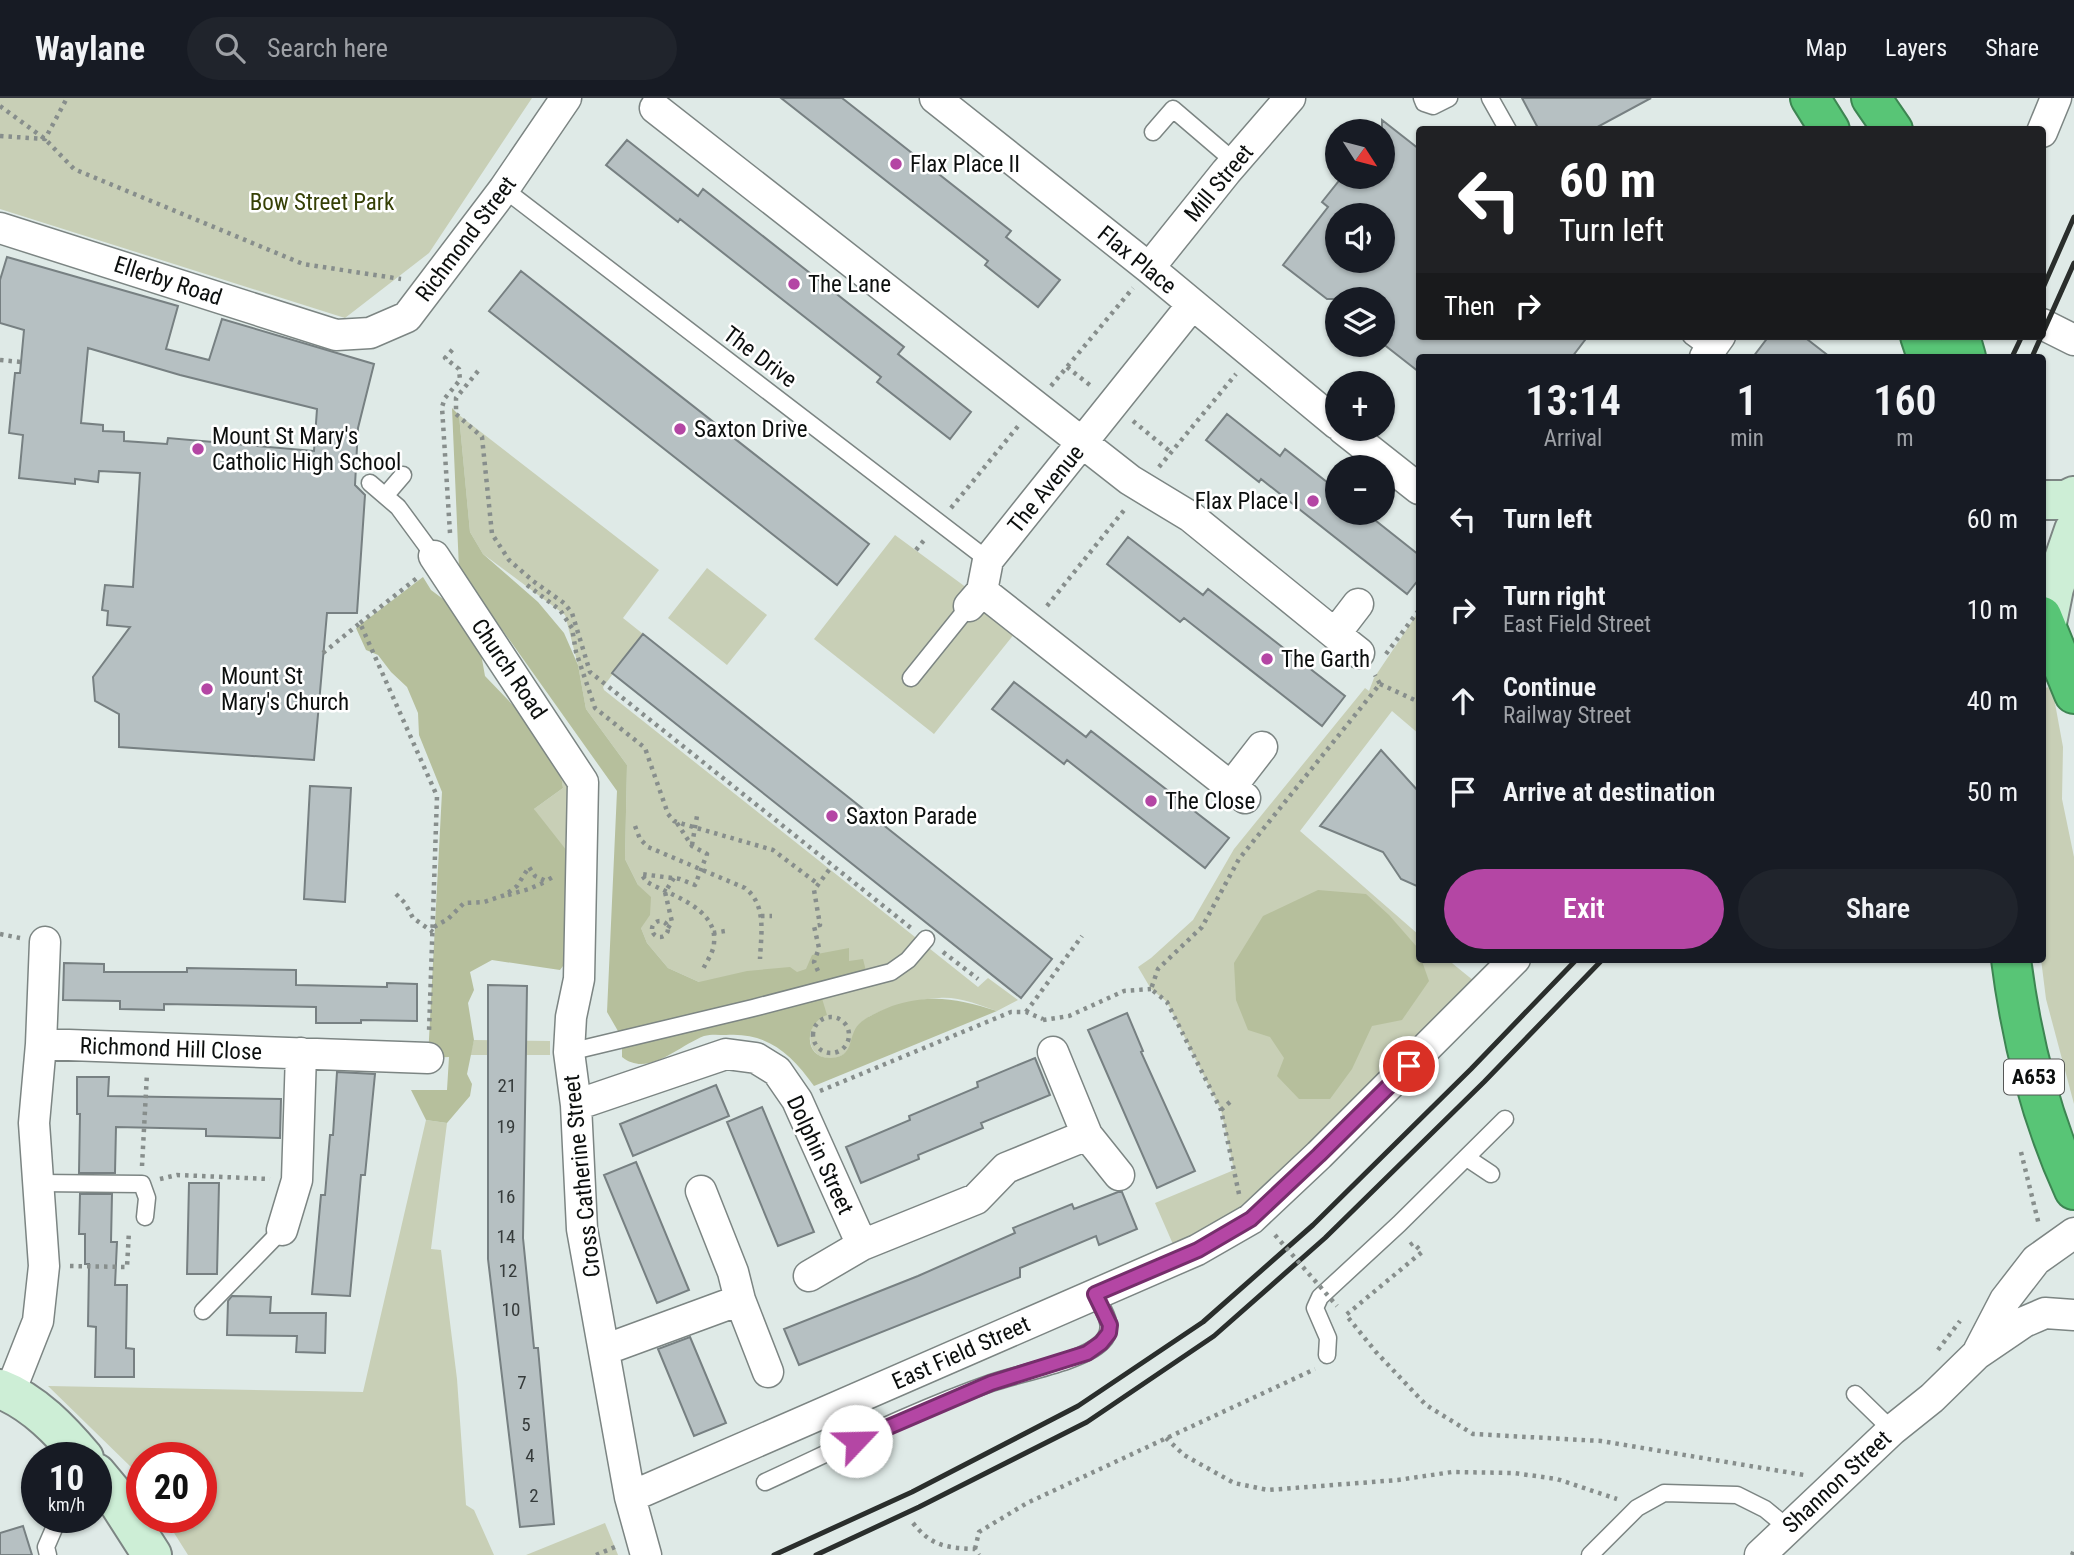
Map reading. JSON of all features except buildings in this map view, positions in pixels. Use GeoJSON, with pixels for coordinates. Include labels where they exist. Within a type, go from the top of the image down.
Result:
{"type":"FeatureCollection","features":[{"type":"Feature","properties":{"kind":"highway"},"geometry":{"type":"LineString","coordinates":[[1810,98],[1828,126]]}},
{"type":"Feature","properties":{"kind":"highway"},"geometry":{"type":"LineString","coordinates":[[1871,98],[1892,126]]}},
{"type":"Feature","properties":{"kind":"highway"},"geometry":{"type":"LineString","coordinates":[[1893,98],[1895,126]]}},
{"type":"Feature","properties":{"kind":"highway"},"geometry":{"type":"LineString","coordinates":[[2046,633],[2074,694]]}},
{"type":"Feature","properties":{"kind":"highway","name":"A653"},"geometry":{"type":"LineString","coordinates":[[2012,963],[2037,1090],[2074,1190]]}},
{"type":"Feature","properties":{"kind":"street","name":"Richmond Street"},"geometry":{"type":"LineString","coordinates":[[336,335],[370,333],[407,317],[504,189],[566,98]]}},
{"type":"Feature","properties":{"kind":"street","name":"Flax Place"},"geometry":{"type":"LineString","coordinates":[[935,98],[1149,268],[1325,414]]}},
{"type":"Feature","properties":{"kind":"street","name":"Mill Street"},"geometry":{"type":"LineString","coordinates":[[1149,268],[1290,98]]}},
{"type":"Feature","properties":{"kind":"street"},"geometry":{"type":"LineString","coordinates":[[2044,126],[2056,98]]}},
{"type":"Feature","properties":{"kind":"street"},"geometry":{"type":"LineString","coordinates":[[653,101],[1083,443],[1142,488],[1183,511],[1371,661]]}},
{"type":"Feature","properties":{"kind":"street","name":"Ellerby Road"},"geometry":{"type":"LineString","coordinates":[[0,228],[336,335]]}},
{"type":"Feature","properties":{"kind":"street","name":"The Avenue"},"geometry":{"type":"LineString","coordinates":[[976,598],[988,560],[1192,305]]}},
{"type":"Feature","properties":{"kind":"street"},"geometry":{"type":"LineString","coordinates":[[2046,326],[2074,340]]}},
{"type":"Feature","properties":{"kind":"street"},"geometry":{"type":"LineString","coordinates":[[1358,441],[1416,487]]}},
{"type":"Feature","properties":{"kind":"street"},"geometry":{"type":"LineString","coordinates":[[2046,500],[2066,500],[2074,496]]}},
{"type":"Feature","properties":{"kind":"street"},"geometry":{"type":"LineString","coordinates":[[2046,616],[2074,530]]}},
{"type":"Feature","properties":{"kind":"street","name":"Church Road"},"geometry":{"type":"LineString","coordinates":[[440,552],[583,782]]}},
{"type":"Feature","properties":{"kind":"street"},"geometry":{"type":"LineString","coordinates":[[976,598],[1238,792],[1262,747]]}},
{"type":"Feature","properties":{"kind":"street"},"geometry":{"type":"LineString","coordinates":[[1335,634],[1357,604]]}},
{"type":"Feature","properties":{"kind":"street","name":"Cross Catherine Street"},"geometry":{"type":"LineString","coordinates":[[583,782],[579,979],[571,1017],[569,1052],[576,1105],[582,1229],[630,1497],[646,1555]]}},
{"type":"Feature","properties":{"kind":"street"},"geometry":{"type":"LineString","coordinates":[[46,942],[34,1123],[44,1266],[38,1321],[5,1391],[60,1429],[71,1442]]}},
{"type":"Feature","properties":{"kind":"street","name":"East Field Street"},"geometry":{"type":"LineString","coordinates":[[630,1497],[1198,1250],[1247,1220],[1319,1155],[1511,963]]}},
{"type":"Feature","properties":{"kind":"street","name":"Richmond Hill Close"},"geometry":{"type":"LineString","coordinates":[[41,1044],[428,1058]]}},
{"type":"Feature","properties":{"kind":"street"},"geometry":{"type":"LineString","coordinates":[[1053,1052],[1087,1135],[1118,1175]]}},
{"type":"Feature","properties":{"kind":"street"},"geometry":{"type":"LineString","coordinates":[[282,1230],[297,1180],[301,1053]]}},
{"type":"Feature","properties":{"kind":"street","name":"Dolphin Street"},"geometry":{"type":"LineString","coordinates":[[576,1105],[726,1054],[755,1058],[777,1071],[797,1100],[862,1245]]}},
{"type":"Feature","properties":{"kind":"street"},"geometry":{"type":"LineString","coordinates":[[809,1276],[862,1245],[975,1199],[1006,1168],[1087,1135]]}},
{"type":"Feature","properties":{"kind":"street"},"geometry":{"type":"LineString","coordinates":[[701,1191],[768,1372]]}},
{"type":"Feature","properties":{"kind":"street","name":"Shannon Street"},"geometry":{"type":"LineString","coordinates":[[1977,1354],[2005,1300],[2036,1260],[2074,1233]]}},
{"type":"Feature","properties":{"kind":"street"},"geometry":{"type":"LineString","coordinates":[[604,1350],[740,1300]]}},
{"type":"Feature","properties":{"kind":"street","name":"Shannon Street"},"geometry":{"type":"LineString","coordinates":[[1760,1555],[1892,1430],[1925,1411],[1977,1354],[2024,1322],[2045,1313],[2074,1315]]}},
{"type":"Feature","properties":{"kind":"street"},"geometry":{"type":"LineString","coordinates":[[112,1493],[152,1555]]}},
{"type":"Feature","properties":{"kind":"lane"},"geometry":{"type":"LineString","coordinates":[[1422,98],[1424,103],[1433,106],[1449,98]]}},
{"type":"Feature","properties":{"kind":"lane"},"geometry":{"type":"LineString","coordinates":[[1490,98],[1506,126]]}},
{"type":"Feature","properties":{"kind":"lane"},"geometry":{"type":"LineString","coordinates":[[1153,131],[1178,104],[1235,162]]}},
{"type":"Feature","properties":{"kind":"lane","name":"The Drive"},"geometry":{"type":"LineString","coordinates":[[504,189],[988,560]]}},
{"type":"Feature","properties":{"kind":"lane"},"geometry":{"type":"LineString","coordinates":[[385,496],[403,475]]}},
{"type":"Feature","properties":{"kind":"lane"},"geometry":{"type":"LineString","coordinates":[[370,483],[440,552]]}},
{"type":"Feature","properties":{"kind":"lane","name":"The Avenue"},"geometry":{"type":"LineString","coordinates":[[911,678],[976,598]]}},
{"type":"Feature","properties":{"kind":"lane"},"geometry":{"type":"LineString","coordinates":[[569,1052],[891,972],[908,960],[926,939]]}},
{"type":"Feature","properties":{"kind":"lane"},"geometry":{"type":"LineString","coordinates":[[1326,1354],[1328,1338],[1315,1308],[1320,1297],[1467,1158],[1504,1119]]}},
{"type":"Feature","properties":{"kind":"lane"},"geometry":{"type":"LineString","coordinates":[[1467,1158],[1491,1174]]}},
{"type":"Feature","properties":{"kind":"lane"},"geometry":{"type":"LineString","coordinates":[[38,1183],[142,1184],[147,1198],[145,1217]]}},
{"type":"Feature","properties":{"kind":"lane"},"geometry":{"type":"LineString","coordinates":[[203,1311],[282,1230]]}},
{"type":"Feature","properties":{"kind":"lane"},"geometry":{"type":"LineString","coordinates":[[765,1482],[991,1383],[1087,1353],[1109,1333],[1110,1325],[1095,1294]]}},
{"type":"Feature","properties":{"kind":"lane"},"geometry":{"type":"LineString","coordinates":[[1855,1394],[1892,1430]]}},
{"type":"Feature","properties":{"kind":"lane"},"geometry":{"type":"LineString","coordinates":[[1590,1555],[1637,1508],[1664,1493],[1737,1495],[1765,1509],[1788,1528]]}},
{"type":"Feature","properties":{"kind":"lane"},"geometry":{"type":"LineString","coordinates":[[48,1555],[47,1547],[53,1533]]}},
{"type":"Feature","properties":{"kind":"path"},"geometry":{"type":"LineString","coordinates":[[45,139],[67,98]]}},
{"type":"Feature","properties":{"kind":"path"},"geometry":{"type":"LineString","coordinates":[[0,106],[45,139],[74,169],[303,264],[433,284]]}},
{"type":"Feature","properties":{"kind":"path"},"geometry":{"type":"LineString","coordinates":[[0,136],[45,139]]}},
{"type":"Feature","properties":{"kind":"path"},"geometry":{"type":"LineString","coordinates":[[323,653],[440,552],[442,407],[444,398],[460,380],[459,369],[445,358],[453,349]]}},
{"type":"Feature","properties":{"kind":"path"},"geometry":{"type":"LineString","coordinates":[[0,360],[21,362]]}},
{"type":"Feature","properties":{"kind":"path"},"geometry":{"type":"LineString","coordinates":[[478,371],[456,398],[456,415],[482,437],[492,534],[509,560],[564,603],[572,613],[590,672],[978,979]]}},
{"type":"Feature","properties":{"kind":"path"},"geometry":{"type":"LineString","coordinates":[[527,585],[560,610],[572,628],[576,652],[594,708],[645,748],[668,814],[682,829],[692,846],[707,854],[695,885],[674,878],[641,874],[647,882],[703,913],[710,923],[715,943],[703,968]]}},
{"type":"Feature","properties":{"kind":"path"},"geometry":{"type":"LineString","coordinates":[[1416,613],[1371,661],[1380,684],[1416,701]]}},
{"type":"Feature","properties":{"kind":"path"},"geometry":{"type":"LineString","coordinates":[[360,623],[437,796],[428,1058]]}},
{"type":"Feature","properties":{"kind":"path"},"geometry":{"type":"LineString","coordinates":[[1151,989],[1158,969],[1202,927],[1239,859],[1380,684]]}},
{"type":"Feature","properties":{"kind":"path"},"geometry":{"type":"LineString","coordinates":[[692,846],[697,816]]}},
{"type":"Feature","properties":{"kind":"path"},"geometry":{"type":"LineString","coordinates":[[674,821],[773,850],[818,884]]}},
{"type":"Feature","properties":{"kind":"path"},"geometry":{"type":"LineString","coordinates":[[635,827],[648,848],[745,888],[752,894],[758,903],[761,916],[760,960]]}},
{"type":"Feature","properties":{"kind":"path"},"geometry":{"type":"LineString","coordinates":[[831,1017],[820,974],[814,962],[818,948],[814,926],[820,925],[814,890],[832,866]]}},
{"type":"Feature","properties":{"kind":"path"},"geometry":{"type":"LineString","coordinates":[[505,895],[517,886],[528,867],[535,876],[546,881]]}},
{"type":"Feature","properties":{"kind":"path"},"geometry":{"type":"LineString","coordinates":[[434,930],[464,904],[484,902],[529,889],[569,867],[582,870]]}},
{"type":"Feature","properties":{"kind":"path"},"geometry":{"type":"LineString","coordinates":[[668,928],[672,922],[665,892],[674,878]]}},
{"type":"Feature","properties":{"kind":"path"},"geometry":{"type":"LineString","coordinates":[[396,894],[405,903],[413,918],[434,930]]}},
{"type":"Feature","properties":{"kind":"path"},"geometry":{"type":"LineString","coordinates":[[761,916],[772,916]]}},
{"type":"Feature","properties":{"kind":"path"},"geometry":{"type":"LineString","coordinates":[[713,933],[725,931]]}},
{"type":"Feature","properties":{"kind":"path"},"geometry":{"type":"LineString","coordinates":[[1026,1012],[1082,936]]}},
{"type":"Feature","properties":{"kind":"path"},"geometry":{"type":"LineString","coordinates":[[1043,1019],[1069,1016],[1124,991],[1151,989],[1167,1002],[1221,1110],[1247,1220]]}},
{"type":"Feature","properties":{"kind":"path"},"geometry":{"type":"LineString","coordinates":[[797,1100],[1011,1012],[1026,1012],[1043,1019],[1051,1026],[1053,1052]]}},
{"type":"Feature","properties":{"kind":"path"},"geometry":{"type":"LineString","coordinates":[[831,1017],[844,1023],[849,1034],[842,1049],[831,1053],[820,1050],[813,1041],[813,1035],[816,1024],[831,1017]]}},
{"type":"Feature","properties":{"kind":"path"},"geometry":{"type":"LineString","coordinates":[[148,1048],[142,1184],[177,1175],[297,1180]]}},
{"type":"Feature","properties":{"kind":"path"},"geometry":{"type":"LineString","coordinates":[[1221,1110],[1231,1101]]}},
{"type":"Feature","properties":{"kind":"path"},"geometry":{"type":"LineString","coordinates":[[44,1266],[127,1267],[129,1232],[145,1217]]}},
{"type":"Feature","properties":{"kind":"path"},"geometry":{"type":"LineString","coordinates":[[1275,1235],[1337,1306],[1346,1298]]}},
{"type":"Feature","properties":{"kind":"path"},"geometry":{"type":"LineString","coordinates":[[1404,1251],[1413,1243],[1422,1252],[1346,1315],[1426,1405],[1473,1434],[1601,1441],[1805,1476],[1826,1492]]}},
{"type":"Feature","properties":{"kind":"path"},"geometry":{"type":"LineString","coordinates":[[979,1555],[975,1549],[979,1532],[1027,1503],[1315,1369],[1326,1354]]}},
{"type":"Feature","properties":{"kind":"path"},"geometry":{"type":"LineString","coordinates":[[1166,1438],[1184,1455],[1234,1483],[1268,1490],[1398,1480],[1452,1472],[1514,1473],[1557,1479],[1601,1492],[1637,1508]]}},
{"type":"Feature","properties":{"kind":"path"},"geometry":{"type":"LineString","coordinates":[[913,1523],[923,1536],[936,1544],[956,1549],[975,1549]]}},
{"type":"Feature","properties":{"kind":"green space","name":"Bow Street Park"},"geometry":{"type":"Polygon","coordinates":[[[0,98],[532,98],[429,253],[345,318],[0,209],[0,98]]]}},
{"type":"Feature","properties":{"kind":"green space"},"geometry":{"type":"Polygon","coordinates":[[[452,408],[459,415],[470,532],[483,554],[538,602],[564,633],[578,665],[586,709],[627,765],[625,859],[638,885],[651,897],[650,915],[641,928],[647,943],[668,968],[699,982],[747,971],[790,967],[797,972],[806,969],[812,955],[849,948],[849,961],[863,959],[866,971],[817,982],[827,1015],[819,1019],[814,1026],[810,1040],[816,1053],[822,1057],[839,1057],[844,1054],[855,1029],[862,1021],[884,1009],[906,1002],[945,999],[997,1011],[814,1086],[777,1047],[754,1037],[741,1035],[704,1036],[653,1062],[632,1063],[622,1057],[622,1038],[607,1012],[617,791],[459,569],[452,408]]]}},
{"type":"Feature","properties":{"kind":"green space"},"geometry":{"type":"Polygon","coordinates":[[[459,415],[659,570],[623,618],[643,634],[603,687],[604,690],[978,987],[988,978],[1018,1000],[997,1011],[953,998],[919,1000],[896,1006],[864,1020],[855,1031],[848,1050],[840,1057],[825,1058],[814,1050],[810,1037],[811,1030],[820,1017],[699,982],[668,968],[647,943],[641,928],[638,885],[625,859],[627,765],[586,709],[565,615],[483,554],[470,532],[459,415]]]}},
{"type":"Feature","properties":{"kind":"green space"},"geometry":{"type":"Polygon","coordinates":[[[895,535],[967,588],[1023,623],[934,734],[814,639],[895,535]]]}},
{"type":"Feature","properties":{"kind":"green space"},"geometry":{"type":"Polygon","coordinates":[[[707,568],[767,615],[727,665],[668,618],[707,568]]]}},
{"type":"Feature","properties":{"kind":"green space"},"geometry":{"type":"Polygon","coordinates":[[[423,577],[431,590],[451,605],[480,648],[485,676],[535,728],[560,768],[563,788],[534,809],[567,851],[571,874],[569,958],[560,970],[492,960],[470,972],[474,990],[468,1003],[474,1040],[467,1074],[472,1084],[470,1096],[447,1123],[426,1120],[411,1090],[447,1090],[449,1057],[428,1058],[442,792],[419,735],[418,713],[407,687],[378,655],[366,650],[356,628],[423,577]]]}},
{"type":"Feature","properties":{"kind":"green space"},"geometry":{"type":"Polygon","coordinates":[[[1416,615],[1416,731],[1392,711],[1300,831],[1416,932],[1416,963],[1452,963],[1485,990],[1319,1155],[1179,1258],[1155,1203],[1234,1170],[1221,1110],[1167,1002],[1151,989],[1138,967],[1193,920],[1234,849],[1365,688],[1369,691],[1374,678],[1416,615]]]}},
{"type":"Feature","properties":{"kind":"green space"},"geometry":{"type":"Polygon","coordinates":[[[2052,687],[2063,747],[2062,799],[2074,857],[2074,1104],[2046,999],[2042,963],[2046,963],[2046,688],[2052,687]]]}},
{"type":"Feature","properties":{"kind":"green space"},"geometry":{"type":"Polygon","coordinates":[[[560,768],[571,793],[572,893],[534,809],[563,788],[560,768]]]}},
{"type":"Feature","properties":{"kind":"green space"},"geometry":{"type":"Polygon","coordinates":[[[1318,890],[1366,894],[1416,946],[1416,963],[1423,963],[1429,981],[1402,1020],[1372,1026],[1352,1069],[1330,1099],[1299,1099],[1277,1076],[1284,1058],[1270,1037],[1248,1030],[1236,1000],[1234,963],[1263,916],[1318,890]]]}},
{"type":"Feature","properties":{"kind":"green space"},"geometry":{"type":"Polygon","coordinates":[[[474,1040],[550,1041],[550,1055],[470,1055],[474,1040]]]}},
{"type":"Feature","properties":{"kind":"green space"},"geometry":{"type":"Polygon","coordinates":[[[426,1120],[447,1123],[431,1249],[441,1250],[457,1379],[466,1505],[474,1510],[494,1555],[188,1555],[174,1533],[217,1533],[217,1442],[126,1442],[126,1462],[112,1448],[112,1442],[105,1442],[48,1386],[363,1392],[426,1120]]]}},
{"type":"Feature","properties":{"kind":"green space"},"geometry":{"type":"Polygon","coordinates":[[[605,1523],[618,1555],[526,1555],[605,1523]]]}},
{"type":"Feature","properties":{"kind":"railway"},"geometry":{"type":"LineString","coordinates":[[2046,281],[2074,217]]}},
{"type":"Feature","properties":{"kind":"railway"},"geometry":{"type":"LineString","coordinates":[[2046,326],[2074,263]]}},
{"type":"Feature","properties":{"kind":"railway"},"geometry":{"type":"LineString","coordinates":[[2013,354],[2020,340]]}},
{"type":"Feature","properties":{"kind":"railway"},"geometry":{"type":"LineString","coordinates":[[2033,354],[2040,340]]}},
{"type":"Feature","properties":{"kind":"railway"},"geometry":{"type":"LineString","coordinates":[[774,1555],[912,1492],[1078,1406],[1203,1322],[1313,1225],[1471,1069],[1573,963]]}},
{"type":"Feature","properties":{"kind":"railway"},"geometry":{"type":"LineString","coordinates":[[816,1555],[919,1507],[1087,1422],[1214,1336],[1325,1238],[1484,1082],[1599,963]]}},
{"type":"Feature","properties":{"kind":"place","name":"Flax Place II"},"geometry":{"type":"Point","coordinates":[896,164]}},
{"type":"Feature","properties":{"kind":"place","name":"The Lane"},"geometry":{"type":"Point","coordinates":[794,284]}},
{"type":"Feature","properties":{"kind":"place","name":"Saxton Drive"},"geometry":{"type":"Point","coordinates":[680,429]}},
{"type":"Feature","properties":{"kind":"place","name":"Mount St Mary's Catholic High School"},"geometry":{"type":"Point","coordinates":[198,449]}},
{"type":"Feature","properties":{"kind":"place","name":"Flax Place I"},"geometry":{"type":"Point","coordinates":[1313,501]}},
{"type":"Feature","properties":{"kind":"place","name":"The Garth"},"geometry":{"type":"Point","coordinates":[1267,659]}},
{"type":"Feature","properties":{"kind":"place","name":"Mount St Mary's Church"},"geometry":{"type":"Point","coordinates":[207,689]}},
{"type":"Feature","properties":{"kind":"place","name":"The Close"},"geometry":{"type":"Point","coordinates":[1151,801]}},
{"type":"Feature","properties":{"kind":"place","name":"Saxton Parade"},"geometry":{"type":"Point","coordinates":[832,816]}},
{"type":"Feature","properties":{"kind":"route"},"geometry":{"type":"LineString","coordinates":[[856,1441],[991,1383],[1087,1353],[1109,1333],[1110,1325],[1095,1294],[1198,1250],[1251,1219],[1409,1066]]}}]}
